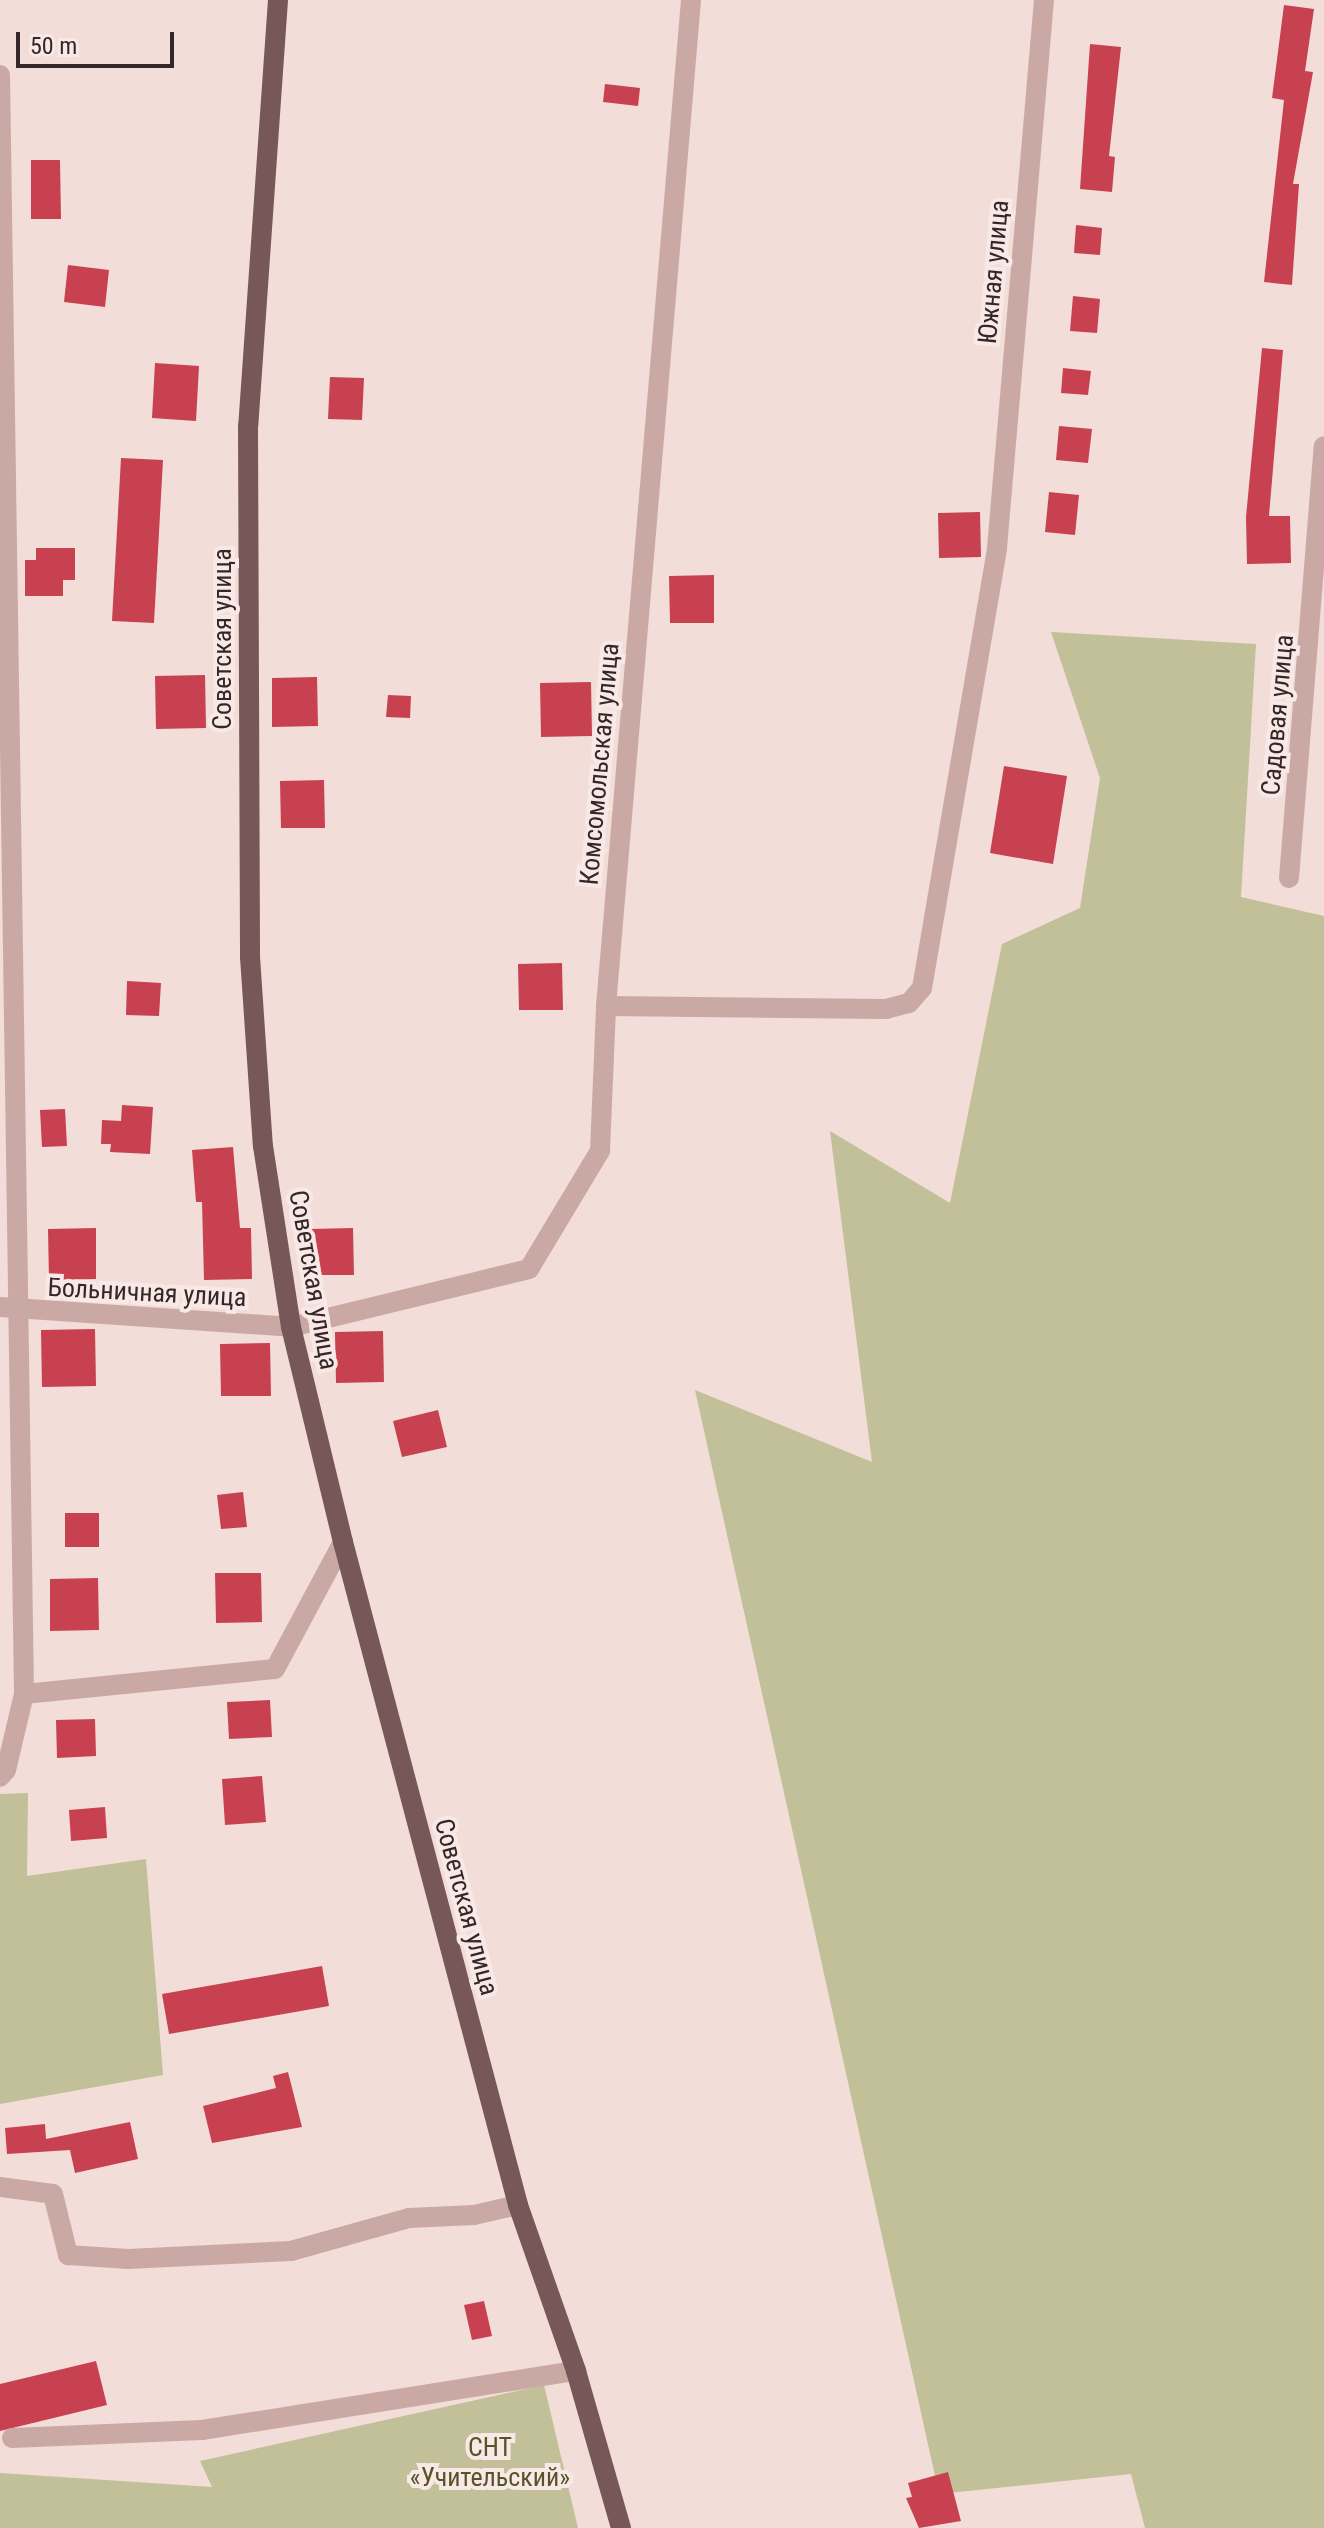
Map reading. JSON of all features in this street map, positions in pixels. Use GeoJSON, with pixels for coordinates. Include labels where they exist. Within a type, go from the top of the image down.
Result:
{"type":"FeatureCollection","features":[{"type":"Feature","properties":{"kind":"main road","name":"Советская улица"},"geometry":{"type":"LineString","coordinates":[[278,0],[248,426],[250,957],[262,1130],[291,1327],[343,1542],[518,2205],[576,2371],[621,2528]]}},
{"type":"Feature","properties":{"kind":"street","name":"Комсомольская улица"},"geometry":{"type":"LineString","coordinates":[[291,1327],[529,1269],[600,1151],[606,1006],[691,0]]}},
{"type":"Feature","properties":{"kind":"street","name":"Южная улица"},"geometry":{"type":"LineString","coordinates":[[606,1006],[886,1009],[909,1003],[922,988],[997,548],[1044,0]]}},
{"type":"Feature","properties":{"kind":"street"},"geometry":{"type":"LineString","coordinates":[[0,75],[10,1309],[24,1694],[6,1770],[0,1777]]}},
{"type":"Feature","properties":{"kind":"street","name":"Садовая улица"},"geometry":{"type":"LineString","coordinates":[[1289,878],[1321,557],[1324,446]]}},
{"type":"Feature","properties":{"kind":"street","name":"Больничная улица"},"geometry":{"type":"LineString","coordinates":[[10,1309],[291,1327]]}},
{"type":"Feature","properties":{"kind":"street"},"geometry":{"type":"LineString","coordinates":[[24,1694],[275,1669],[343,1542]]}},
{"type":"Feature","properties":{"kind":"street"},"geometry":{"type":"LineString","coordinates":[[0,2187],[53,2194],[68,2255],[128,2259],[291,2251],[409,2218],[474,2215],[518,2205]]}},
{"type":"Feature","properties":{"kind":"street"},"geometry":{"type":"LineString","coordinates":[[12,2438],[202,2430],[576,2371]]}},
{"type":"Feature","properties":{"kind":"green space"},"geometry":{"type":"Polygon","coordinates":[[[1051,632],[1256,644],[1241,897],[1324,916],[1324,2528],[1145,2528],[1131,2474],[939,2494],[695,1390],[872,1462],[830,1131],[950,1203],[1002,944],[1080,908],[1100,778],[1051,632]]]}},
{"type":"Feature","properties":{"kind":"green space"},"geometry":{"type":"Polygon","coordinates":[[[28,1793],[27,1876],[146,1859],[163,2075],[0,2104],[0,1794],[28,1793]]]}},
{"type":"Feature","properties":{"kind":"green space","name":"СНТ «Учительский»"},"geometry":{"type":"Polygon","coordinates":[[[544,2385],[578,2528],[0,2528],[0,2473],[212,2487],[200,2461],[544,2385]]]}},
{"type":"Feature","properties":{"kind":"building"},"geometry":{"type":"Polygon","coordinates":[[[1284,5],[1314,9],[1305,71],[1313,72],[1293,184],[1299,184],[1292,285],[1264,282],[1284,100],[1272,98],[1284,5]]]}},
{"type":"Feature","properties":{"kind":"building"},"geometry":{"type":"Polygon","coordinates":[[[1090,44],[1121,47],[1109,156],[1115,157],[1112,192],[1080,189],[1090,44]]]}},
{"type":"Feature","properties":{"kind":"building"},"geometry":{"type":"Polygon","coordinates":[[[605,84],[640,88],[638,106],[603,102],[605,84]]]}},
{"type":"Feature","properties":{"kind":"building"},"geometry":{"type":"Polygon","coordinates":[[[31,160],[60,160],[61,219],[31,219],[31,160]]]}},
{"type":"Feature","properties":{"kind":"building"},"geometry":{"type":"Polygon","coordinates":[[[1076,225],[1102,228],[1100,255],[1074,253],[1076,225]]]}},
{"type":"Feature","properties":{"kind":"building"},"geometry":{"type":"Polygon","coordinates":[[[68,265],[109,270],[105,307],[64,302],[68,265]]]}},
{"type":"Feature","properties":{"kind":"building"},"geometry":{"type":"Polygon","coordinates":[[[1073,296],[1100,299],[1097,333],[1070,331],[1073,296]]]}},
{"type":"Feature","properties":{"kind":"building"},"geometry":{"type":"Polygon","coordinates":[[[1262,348],[1283,350],[1269,516],[1290,516],[1291,563],[1247,564],[1246,517],[1262,348]]]}},
{"type":"Feature","properties":{"kind":"building"},"geometry":{"type":"Polygon","coordinates":[[[155,363],[199,366],[196,421],[152,418],[155,363]]]}},
{"type":"Feature","properties":{"kind":"building"},"geometry":{"type":"Polygon","coordinates":[[[1063,368],[1091,371],[1088,395],[1061,393],[1063,368]]]}},
{"type":"Feature","properties":{"kind":"building"},"geometry":{"type":"Polygon","coordinates":[[[330,377],[364,378],[362,420],[328,419],[330,377]]]}},
{"type":"Feature","properties":{"kind":"building"},"geometry":{"type":"Polygon","coordinates":[[[1059,426],[1092,429],[1088,463],[1056,460],[1059,426]]]}},
{"type":"Feature","properties":{"kind":"building"},"geometry":{"type":"Polygon","coordinates":[[[121,458],[163,460],[154,623],[112,621],[121,458]]]}},
{"type":"Feature","properties":{"kind":"building"},"geometry":{"type":"Polygon","coordinates":[[[1049,492],[1079,495],[1075,535],[1045,532],[1049,492]]]}},
{"type":"Feature","properties":{"kind":"building"},"geometry":{"type":"Polygon","coordinates":[[[980,512],[981,557],[939,558],[938,513],[980,512]]]}},
{"type":"Feature","properties":{"kind":"building"},"geometry":{"type":"Polygon","coordinates":[[[36,548],[75,548],[75,580],[63,580],[63,596],[25,596],[25,560],[36,560],[36,548]]]}},
{"type":"Feature","properties":{"kind":"building"},"geometry":{"type":"Polygon","coordinates":[[[714,575],[714,623],[670,623],[669,576],[714,575]]]}},
{"type":"Feature","properties":{"kind":"building"},"geometry":{"type":"Polygon","coordinates":[[[205,675],[206,728],[156,729],[155,676],[205,675]]]}},
{"type":"Feature","properties":{"kind":"building"},"geometry":{"type":"Polygon","coordinates":[[[317,677],[318,726],[272,727],[272,678],[317,677]]]}},
{"type":"Feature","properties":{"kind":"building"},"geometry":{"type":"Polygon","coordinates":[[[591,682],[592,736],[541,737],[540,683],[591,682]]]}},
{"type":"Feature","properties":{"kind":"building"},"geometry":{"type":"Polygon","coordinates":[[[388,695],[411,696],[410,718],[386,717],[388,695]]]}},
{"type":"Feature","properties":{"kind":"building"},"geometry":{"type":"Polygon","coordinates":[[[1004,766],[1067,776],[1053,864],[990,853],[1004,766]]]}},
{"type":"Feature","properties":{"kind":"building"},"geometry":{"type":"Polygon","coordinates":[[[324,780],[325,828],[281,828],[280,781],[324,780]]]}},
{"type":"Feature","properties":{"kind":"building"},"geometry":{"type":"Polygon","coordinates":[[[562,963],[563,1010],[519,1010],[518,964],[562,963]]]}},
{"type":"Feature","properties":{"kind":"building"},"geometry":{"type":"Polygon","coordinates":[[[127,981],[161,983],[159,1016],[126,1015],[127,981]]]}},
{"type":"Feature","properties":{"kind":"building"},"geometry":{"type":"Polygon","coordinates":[[[122,1105],[153,1107],[150,1154],[110,1152],[111,1144],[101,1144],[102,1120],[121,1121],[122,1105]]]}},
{"type":"Feature","properties":{"kind":"building"},"geometry":{"type":"Polygon","coordinates":[[[65,1109],[67,1146],[42,1147],[40,1110],[65,1109]]]}},
{"type":"Feature","properties":{"kind":"building"},"geometry":{"type":"Polygon","coordinates":[[[233,1147],[240,1228],[251,1228],[252,1279],[204,1280],[202,1202],[196,1202],[192,1150],[233,1147]]]}},
{"type":"Feature","properties":{"kind":"building"},"geometry":{"type":"Polygon","coordinates":[[[96,1228],[96,1279],[49,1280],[48,1229],[96,1228]]]}},
{"type":"Feature","properties":{"kind":"building"},"geometry":{"type":"Polygon","coordinates":[[[353,1228],[354,1275],[311,1275],[310,1229],[353,1228]]]}},
{"type":"Feature","properties":{"kind":"building"},"geometry":{"type":"Polygon","coordinates":[[[95,1329],[96,1386],[42,1387],[41,1330],[95,1329]]]}},
{"type":"Feature","properties":{"kind":"building"},"geometry":{"type":"Polygon","coordinates":[[[383,1331],[384,1382],[336,1383],[335,1332],[383,1331]]]}},
{"type":"Feature","properties":{"kind":"building"},"geometry":{"type":"Polygon","coordinates":[[[270,1343],[271,1396],[221,1396],[220,1344],[270,1343]]]}},
{"type":"Feature","properties":{"kind":"building"},"geometry":{"type":"Polygon","coordinates":[[[438,1410],[447,1447],[402,1457],[393,1421],[438,1410]]]}},
{"type":"Feature","properties":{"kind":"building"},"geometry":{"type":"Polygon","coordinates":[[[243,1492],[247,1527],[221,1529],[217,1495],[243,1492]]]}},
{"type":"Feature","properties":{"kind":"building"},"geometry":{"type":"Polygon","coordinates":[[[65,1513],[99,1513],[99,1547],[65,1547],[65,1513]]]}},
{"type":"Feature","properties":{"kind":"building"},"geometry":{"type":"Polygon","coordinates":[[[215,1573],[261,1573],[262,1622],[216,1623],[215,1573]]]}},
{"type":"Feature","properties":{"kind":"building"},"geometry":{"type":"Polygon","coordinates":[[[98,1578],[99,1630],[50,1631],[50,1579],[98,1578]]]}},
{"type":"Feature","properties":{"kind":"building"},"geometry":{"type":"Polygon","coordinates":[[[270,1700],[272,1737],[229,1739],[227,1702],[270,1700]]]}},
{"type":"Feature","properties":{"kind":"building"},"geometry":{"type":"Polygon","coordinates":[[[95,1719],[96,1756],[57,1758],[56,1720],[95,1719]]]}},
{"type":"Feature","properties":{"kind":"building"},"geometry":{"type":"Polygon","coordinates":[[[262,1776],[266,1822],[225,1825],[222,1779],[262,1776]]]}},
{"type":"Feature","properties":{"kind":"building"},"geometry":{"type":"Polygon","coordinates":[[[105,1807],[107,1838],[71,1841],[69,1810],[105,1807]]]}},
{"type":"Feature","properties":{"kind":"building"},"geometry":{"type":"Polygon","coordinates":[[[322,1966],[329,2006],[169,2034],[162,1994],[322,1966]]]}},
{"type":"Feature","properties":{"kind":"building"},"geometry":{"type":"Polygon","coordinates":[[[288,2072],[302,2127],[212,2143],[203,2106],[276,2088],[273,2076],[288,2072]]]}},
{"type":"Feature","properties":{"kind":"building"},"geometry":{"type":"Polygon","coordinates":[[[130,2122],[138,2159],[75,2173],[70,2150],[7,2154],[5,2128],[45,2124],[46,2139],[130,2122]]]}},
{"type":"Feature","properties":{"kind":"building"},"geometry":{"type":"Polygon","coordinates":[[[484,2301],[492,2336],[472,2340],[464,2305],[484,2301]]]}},
{"type":"Feature","properties":{"kind":"building"},"geometry":{"type":"Polygon","coordinates":[[[96,2361],[107,2405],[0,2431],[0,2384],[96,2361]]]}},
{"type":"Feature","properties":{"kind":"building"},"geometry":{"type":"Polygon","coordinates":[[[948,2472],[961,2521],[919,2528],[906,2498],[912,2497],[908,2483],[948,2472]]]}}]}
